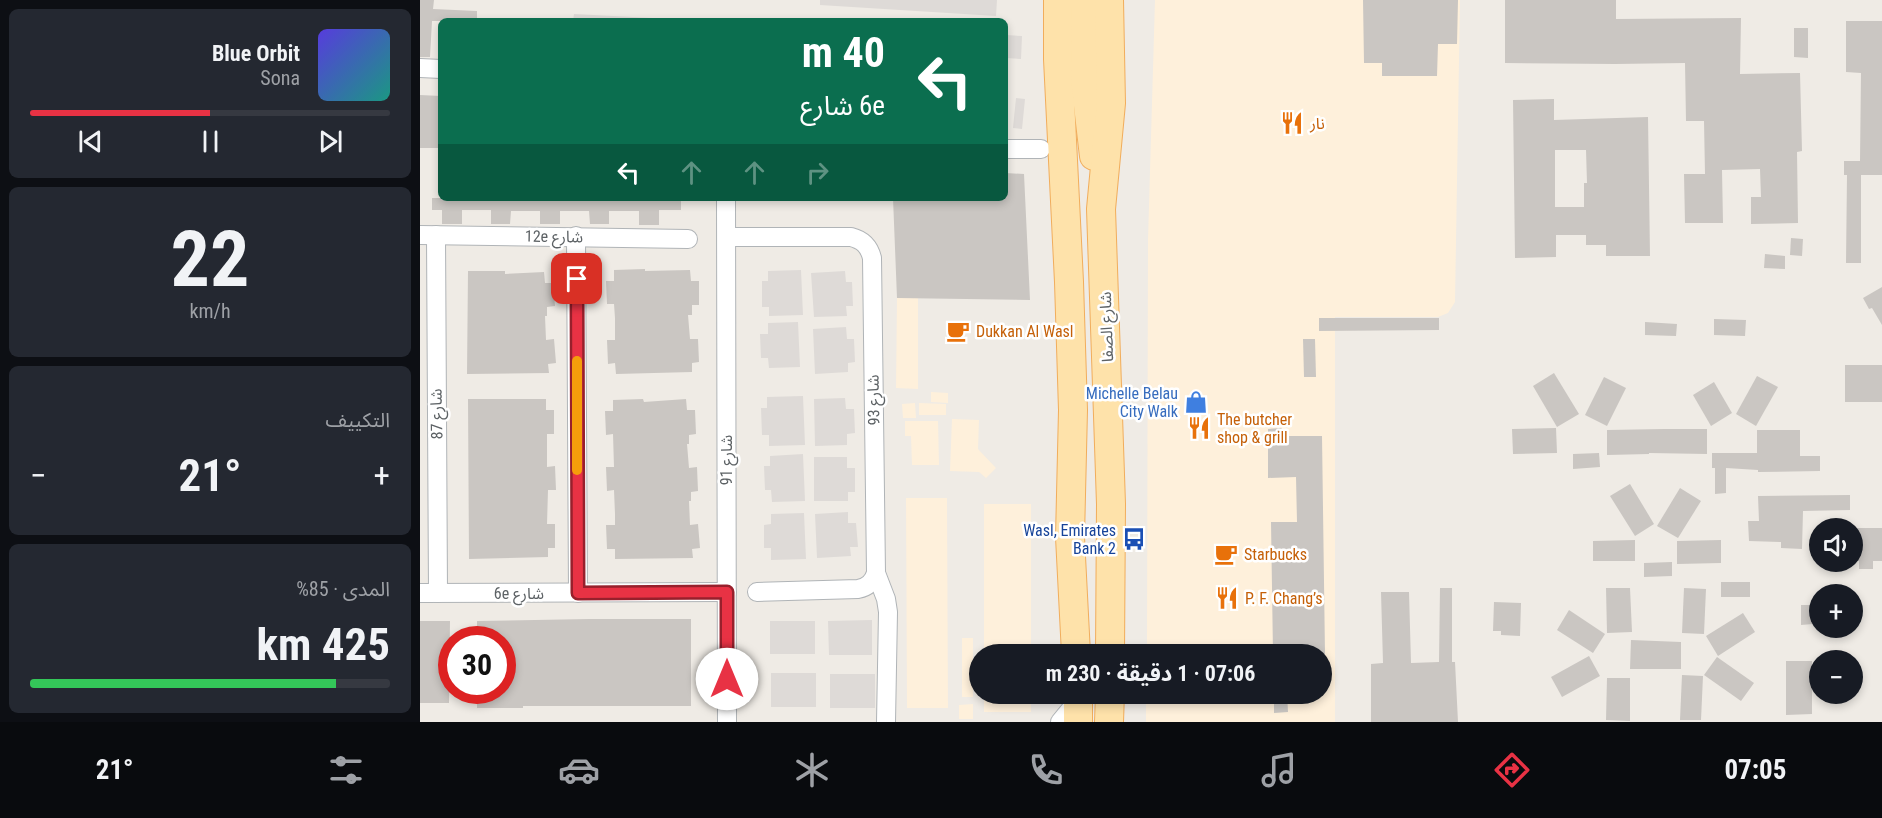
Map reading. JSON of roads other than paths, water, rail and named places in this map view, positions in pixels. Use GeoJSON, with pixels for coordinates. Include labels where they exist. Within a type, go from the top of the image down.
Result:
{"type":"FeatureCollection","features":[{"type":"Feature","properties":{"kind":"main road"},"geometry":{"type":"LineString","coordinates":[[1058,0],[1058,59],[1073,410],[1070,537],[1075,644]]}},
{"type":"Feature","properties":{"kind":"main road"},"geometry":{"type":"LineString","coordinates":[[1085,0],[1088,107],[1101,208]]}},
{"type":"Feature","properties":{"kind":"main road","name":"شارع الصفا"},"geometry":{"type":"LineString","coordinates":[[1109,0],[1111,103],[1101,208],[1111,504],[1110,644]]}},
{"type":"Feature","properties":{"kind":"main road"},"geometry":{"type":"LineString","coordinates":[[1111,103],[1123,54],[1126,0]]}},
{"type":"Feature","properties":{"kind":"main road"},"geometry":{"type":"LineString","coordinates":[[1109,722],[1110,704]]}},
{"type":"Feature","properties":{"kind":"street"},"geometry":{"type":"LineString","coordinates":[[420,68],[438,69]]}},
{"type":"Feature","properties":{"kind":"street"},"geometry":{"type":"LineString","coordinates":[[1008,149],[1041,149]]}},
{"type":"Feature","properties":{"kind":"street","name":"شارع 91"},"geometry":{"type":"LineString","coordinates":[[726,201],[727,722]]}},
{"type":"Feature","properties":{"kind":"street","name":"12e شارع"},"geometry":{"type":"LineString","coordinates":[[428,236],[688,239]]}},
{"type":"Feature","properties":{"kind":"street","name":"شارع 87"},"geometry":{"type":"LineString","coordinates":[[428,236],[429,593]]}},
{"type":"Feature","properties":{"kind":"street"},"geometry":{"type":"LineString","coordinates":[[576,236],[578,593]]}},
{"type":"Feature","properties":{"kind":"street","name":"شارع 93"},"geometry":{"type":"LineString","coordinates":[[727,237],[851,237],[866,243],[870,250],[873,258],[876,573]]}},
{"type":"Feature","properties":{"kind":"street"},"geometry":{"type":"LineString","coordinates":[[758,592],[864,588],[870,584],[876,573]]}},
{"type":"Feature","properties":{"kind":"street"},"geometry":{"type":"LineString","coordinates":[[876,573],[886,599],[888,612],[886,722]]}},
{"type":"Feature","properties":{"kind":"street","name":"6e شارع"},"geometry":{"type":"LineString","coordinates":[[429,593],[727,592]]}},
{"type":"Feature","properties":{"kind":"street"},"geometry":{"type":"LineString","coordinates":[[1060,722],[1078,705]]}},
{"type":"Feature","properties":{"kind":"place","name":"نار"},"geometry":{"type":"Point","coordinates":[1292,123]}},
{"type":"Feature","properties":{"kind":"place","name":"Dukkan Al Wasl"},"geometry":{"type":"Point","coordinates":[958,331]}},
{"type":"Feature","properties":{"kind":"place","name":"Michelle Belau City Walk"},"geometry":{"type":"Point","coordinates":[1196,402]}},
{"type":"Feature","properties":{"kind":"place","name":"The butcher shop & grill"},"geometry":{"type":"Point","coordinates":[1199,428]}},
{"type":"Feature","properties":{"kind":"place","name":"Wasl, Emirates Bank 2"},"geometry":{"type":"Point","coordinates":[1134,539]}},
{"type":"Feature","properties":{"kind":"place","name":"Starbucks"},"geometry":{"type":"Point","coordinates":[1226,554]}},
{"type":"Feature","properties":{"kind":"place","name":"P. F. Chang’s"},"geometry":{"type":"Point","coordinates":[1227,598]}}]}
